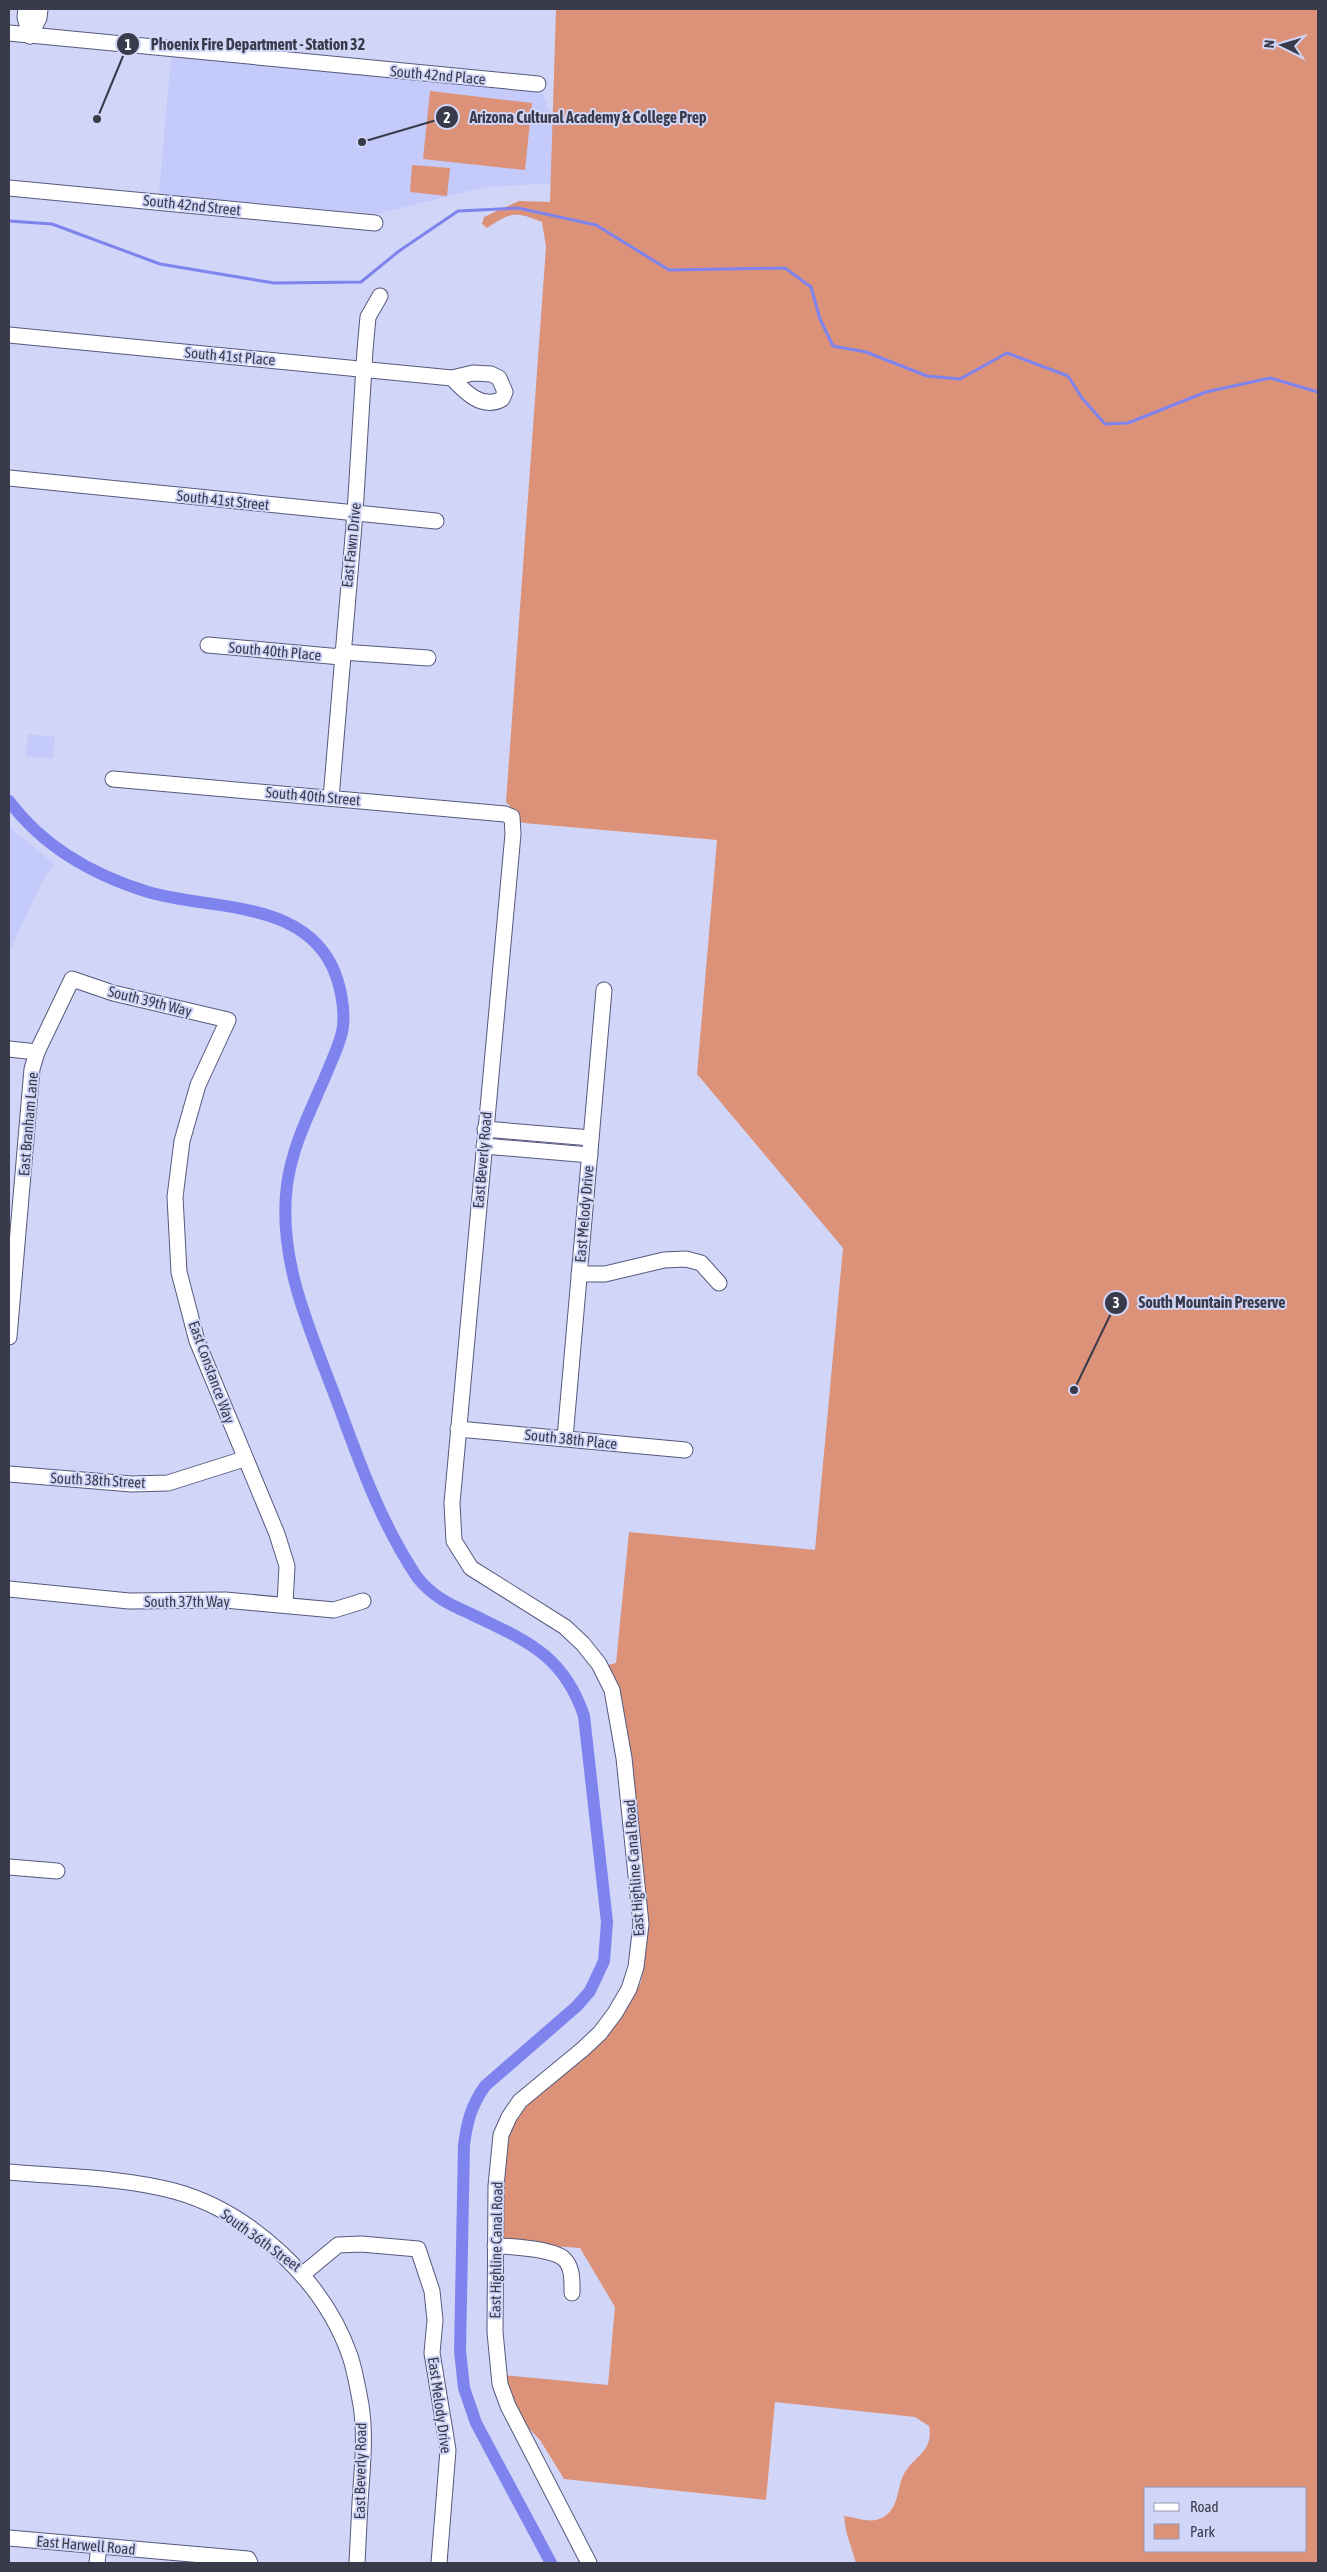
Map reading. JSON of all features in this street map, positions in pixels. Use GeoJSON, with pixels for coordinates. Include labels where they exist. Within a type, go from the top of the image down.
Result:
{"type":"FeatureCollection","features":[{"type":"Feature","properties":{"kind":"street"},"geometry":{"type":"LineString","coordinates":[[26,9],[25,17],[30,36]]}},
{"type":"Feature","properties":{"kind":"street"},"geometry":{"type":"LineString","coordinates":[[30,36],[39,18],[40,9]]}},
{"type":"Feature","properties":{"kind":"street","name":"South 42nd Place"},"geometry":{"type":"LineString","coordinates":[[9,33],[538,84]]}},
{"type":"Feature","properties":{"kind":"street","name":"South 42nd Street"},"geometry":{"type":"LineString","coordinates":[[9,188],[375,223]]}},
{"type":"Feature","properties":{"kind":"street","name":"East Fawn Drive"},"geometry":{"type":"LineString","coordinates":[[331,798],[341,655],[355,513],[368,317],[380,296]]}},
{"type":"Feature","properties":{"kind":"street","name":"South 41st Place"},"geometry":{"type":"LineString","coordinates":[[9,335],[452,378]]}},
{"type":"Feature","properties":{"kind":"street","name":"South 41st Street"},"geometry":{"type":"LineString","coordinates":[[9,478],[436,521]]}},
{"type":"Feature","properties":{"kind":"street","name":"South 40th Place"},"geometry":{"type":"LineString","coordinates":[[208,645],[341,655],[428,658]]}},
{"type":"Feature","properties":{"kind":"street","name":"South 40th Street"},"geometry":{"type":"LineString","coordinates":[[113,779],[505,814],[512,817]]}},
{"type":"Feature","properties":{"kind":"street","name":"East Beverly Road"},"geometry":{"type":"LineString","coordinates":[[452,1503],[513,834],[512,817]]}},
{"type":"Feature","properties":{"kind":"street","name":"South 39th Way"},"geometry":{"type":"LineString","coordinates":[[72,979],[113,993],[228,1020]]}},
{"type":"Feature","properties":{"kind":"street","name":"East Branham Lane"},"geometry":{"type":"LineString","coordinates":[[9,1338],[32,1069],[37,1052],[72,979]]}},
{"type":"Feature","properties":{"kind":"street","name":"East Melody Drive"},"geometry":{"type":"LineString","coordinates":[[565,1438],[604,990]]}},
{"type":"Feature","properties":{"kind":"street","name":"East Constance Way"},"geometry":{"type":"LineString","coordinates":[[228,1020],[198,1085],[182,1141],[175,1198],[179,1272],[197,1341],[244,1459],[277,1534],[287,1566],[285,1604]]}},
{"type":"Feature","properties":{"kind":"street"},"geometry":{"type":"LineString","coordinates":[[9,1049],[37,1052]]}},
{"type":"Feature","properties":{"kind":"street"},"geometry":{"type":"LineString","coordinates":[[485,1129],[591,1138]]}},
{"type":"Feature","properties":{"kind":"street"},"geometry":{"type":"LineString","coordinates":[[484,1146],[590,1155]]}},
{"type":"Feature","properties":{"kind":"street"},"geometry":{"type":"LineString","coordinates":[[579,1274],[605,1274],[664,1260],[686,1258],[701,1263],[720,1283]]}},
{"type":"Feature","properties":{"kind":"street","name":"South 38th Place"},"geometry":{"type":"LineString","coordinates":[[458,1428],[685,1450]]}},
{"type":"Feature","properties":{"kind":"street","name":"South 38th Street"},"geometry":{"type":"LineString","coordinates":[[9,1474],[132,1484],[168,1482],[244,1459]]}},
{"type":"Feature","properties":{"kind":"street","name":"East Highline Canal Road"},"geometry":{"type":"LineString","coordinates":[[452,1503],[454,1541],[471,1568],[565,1627],[583,1644],[599,1664],[612,1690],[624,1758],[641,1924],[636,1967],[630,1989],[615,2014],[600,2033],[520,2102],[509,2117],[498,2150],[495,2332],[500,2384],[508,2406],[589,2563]]}},
{"type":"Feature","properties":{"kind":"street","name":"South 37th Way"},"geometry":{"type":"LineString","coordinates":[[9,1590],[130,1601],[225,1600],[334,1610],[363,1601]]}},
{"type":"Feature","properties":{"kind":"street"},"geometry":{"type":"LineString","coordinates":[[9,1867],[57,1871]]}},
{"type":"Feature","properties":{"kind":"street","name":"South 36th Street"},"geometry":{"type":"LineString","coordinates":[[9,2172],[127,2183],[174,2191],[196,2199],[235,2218],[265,2240],[303,2274],[338,2245],[361,2244],[418,2249]]}},
{"type":"Feature","properties":{"kind":"street"},"geometry":{"type":"LineString","coordinates":[[495,2246],[556,2253],[565,2259],[571,2273],[572,2292]]}},
{"type":"Feature","properties":{"kind":"street","name":"East Melody Drive"},"geometry":{"type":"LineString","coordinates":[[418,2249],[432,2290],[436,2320],[432,2353],[448,2450],[439,2563]]}},
{"type":"Feature","properties":{"kind":"street","name":"East Beverly Road"},"geometry":{"type":"LineString","coordinates":[[303,2274],[328,2311],[350,2356],[361,2406],[364,2451],[357,2563]]}},
{"type":"Feature","properties":{"kind":"street","name":"East Harwell Road"},"geometry":{"type":"LineString","coordinates":[[9,2538],[248,2559],[250,2563]]}},
{"type":"Feature","properties":{"kind":"street"},"geometry":{"type":"LineString","coordinates":[[97,2563],[99,2546]]}},
{"type":"Feature","properties":{"kind":"shaded area"},"geometry":{"type":"Polygon","coordinates":[[[171,56],[543,93],[548,108],[561,121],[560,183],[485,187],[377,214],[159,194],[171,56]]]}},
{"type":"Feature","properties":{"kind":"shaded area"},"geometry":{"type":"Polygon","coordinates":[[[28,734],[55,737],[53,759],[26,756],[28,734]]]}},
{"type":"Feature","properties":{"kind":"shaded area"},"geometry":{"type":"Polygon","coordinates":[[[9,826],[54,864],[42,882],[9,952],[9,826]]]}},
{"type":"Feature","properties":{"kind":"green space"},"geometry":{"type":"Polygon","coordinates":[[[556,9],[1318,9],[1318,2563],[856,2563],[846,2531],[844,2516],[876,2520],[889,2513],[893,2508],[903,2476],[925,2448],[930,2435],[929,2426],[915,2417],[775,2402],[766,2500],[564,2479],[540,2440],[519,2418],[503,2375],[608,2385],[615,2307],[580,2248],[509,2243],[500,2239],[504,2144],[510,2124],[523,2106],[596,2045],[619,2022],[641,1982],[645,1951],[604,1666],[616,1663],[629,1532],[815,1550],[843,1248],[697,1074],[717,840],[524,823],[517,821],[517,814],[506,802],[546,247],[542,222],[533,218],[513,215],[487,228],[482,224],[484,217],[519,201],[550,202],[556,9]]]}},
{"type":"Feature","properties":{"kind":"green space"},"geometry":{"type":"Polygon","coordinates":[[[430,91],[532,103],[525,170],[423,159],[430,91]]]}},
{"type":"Feature","properties":{"kind":"green space"},"geometry":{"type":"Polygon","coordinates":[[[412,165],[450,168],[447,196],[410,192],[412,165]]]}},
{"type":"Feature","properties":{"kind":"waterway"},"geometry":{"type":"LineString","coordinates":[[9,221],[52,224],[160,264],[274,283],[361,282],[399,251],[458,211],[518,208],[596,225],[669,270],[785,268],[811,287],[820,319],[833,346],[866,352],[927,376],[960,379],[1007,353],[1068,376],[1082,398],[1105,424],[1128,423],[1206,392],[1270,378],[1318,392]]}},
{"type":"Feature","properties":{"kind":"waterway"},"geometry":{"type":"LineString","coordinates":[[9,801],[38,833],[71,858],[89,868],[148,892],[172,898],[250,911],[275,918],[298,929],[317,944],[332,966],[341,995],[343,1011],[342,1031],[336,1051],[294,1153],[287,1185],[285,1214],[292,1270],[308,1324],[372,1493],[404,1557],[417,1577],[428,1589],[447,1602],[524,1641],[539,1651],[565,1677],[584,1716],[607,1922],[604,1961],[590,1991],[577,2006],[485,2086],[470,2114],[464,2145],[460,2351],[464,2388],[476,2423],[551,2563]]}},
{"type":"Feature","properties":{"kind":"place","name":"Phoenix Fire Department - Station 32"},"geometry":{"type":"Point","coordinates":[97,119]}},
{"type":"Feature","properties":{"kind":"place","name":"Arizona Cultural Academy & College Prep"},"geometry":{"type":"Point","coordinates":[362,142]}},
{"type":"Feature","properties":{"kind":"place","name":"South Mountain Preserve"},"geometry":{"type":"Point","coordinates":[1074,1390]}}]}
